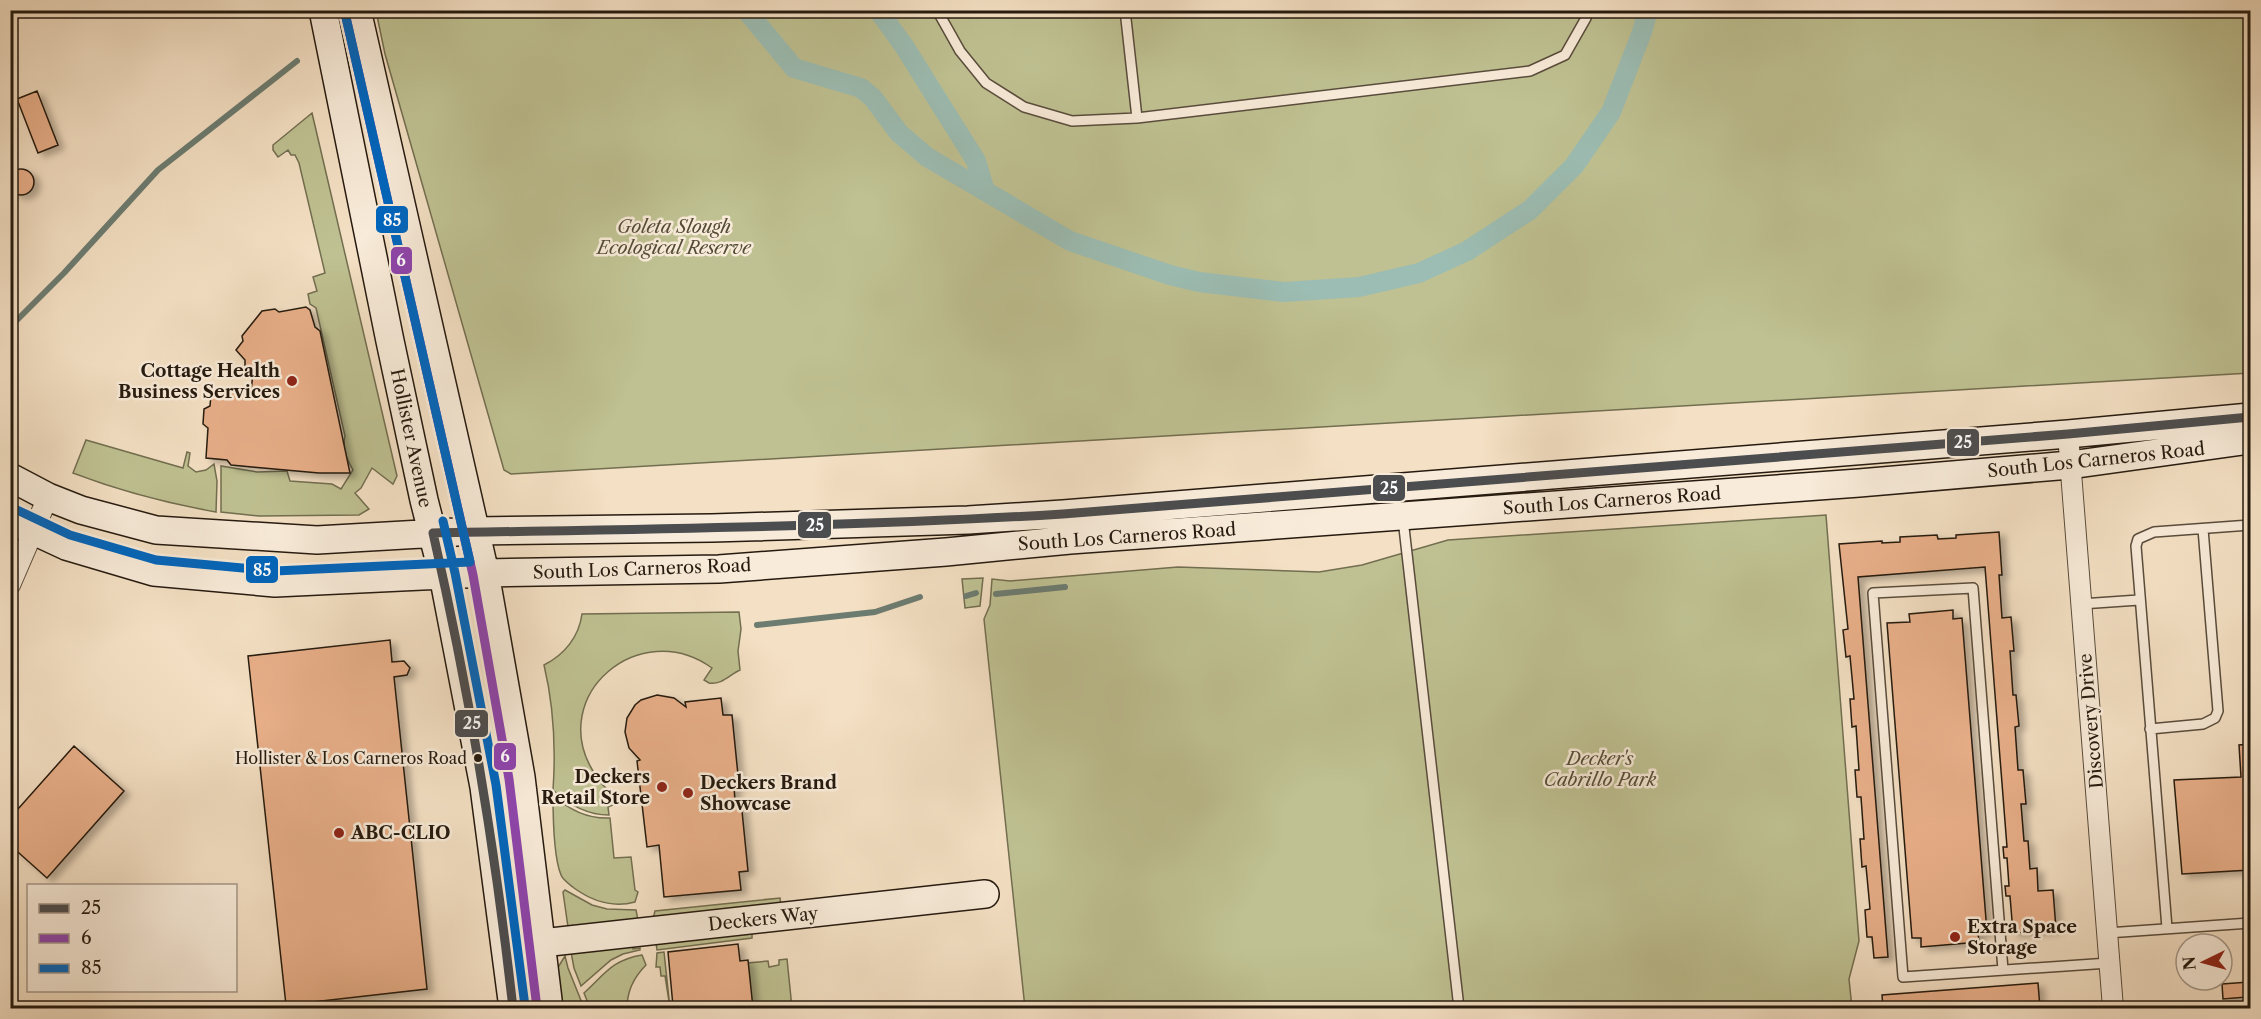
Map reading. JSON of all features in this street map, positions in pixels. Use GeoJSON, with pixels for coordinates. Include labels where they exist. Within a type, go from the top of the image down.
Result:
{"type":"FeatureCollection","features":[{"type":"Feature","properties":{"kind":"main road","name":"Hollister Avenue"},"geometry":{"type":"LineString","coordinates":[[323,10],[390,342],[424,500],[443,575],[484,787],[513,1008]]}},
{"type":"Feature","properties":{"kind":"main road"},"geometry":{"type":"LineString","coordinates":[[357,10],[485,573],[520,777],[549,1008]]}},
{"type":"Feature","properties":{"kind":"main road","name":"South Los Carneros Road"},"geometry":{"type":"LineString","coordinates":[[10,477],[48,497],[81,510],[156,530],[317,540],[474,531],[712,528],[968,520],[1051,515],[2068,434],[2250,417]]}},
{"type":"Feature","properties":{"kind":"main road","name":"South Los Carneros Road"},"geometry":{"type":"LineString","coordinates":[[22,525],[66,546],[154,572],[275,583],[485,573],[719,569],[1082,539],[1859,483],[2070,465],[2250,440]]}},
{"type":"Feature","properties":{"kind":"main road","name":"Deckers Way"},"geometry":{"type":"LineString","coordinates":[[542,943],[985,894]]}},
{"type":"Feature","properties":{"kind":"street","name":"Discovery Drive"},"geometry":{"type":"LineString","coordinates":[[2068,434],[2113,1008]]}},
{"type":"Feature","properties":{"kind":"street"},"geometry":{"type":"LineString","coordinates":[[10,585],[22,525],[48,497]]}},
{"type":"Feature","properties":{"kind":"lane"},"geometry":{"type":"LineString","coordinates":[[937,10],[960,51],[986,83],[1024,107],[1072,121],[1137,118],[1530,71],[1565,55],[1586,18],[1588,10]]}},
{"type":"Feature","properties":{"kind":"lane"},"geometry":{"type":"LineString","coordinates":[[1125,10],[1137,118]]}},
{"type":"Feature","properties":{"kind":"lane"},"geometry":{"type":"LineString","coordinates":[[1403,517],[1459,1008]]}},
{"type":"Feature","properties":{"kind":"lane"},"geometry":{"type":"LineString","coordinates":[[2167,928],[2135,555],[2138,539],[2154,532],[2250,525]]}},
{"type":"Feature","properties":{"kind":"lane"},"geometry":{"type":"LineString","coordinates":[[2150,729],[2203,724],[2216,718],[2218,711],[2203,529]]}},
{"type":"Feature","properties":{"kind":"lane"},"geometry":{"type":"LineString","coordinates":[[2003,970],[1973,588],[1873,593],[1903,977],[2109,963]]}},
{"type":"Feature","properties":{"kind":"lane"},"geometry":{"type":"LineString","coordinates":[[2081,604],[2139,600]]}},
{"type":"Feature","properties":{"kind":"lane"},"geometry":{"type":"LineString","coordinates":[[2107,933],[2250,923]]}},
{"type":"Feature","properties":{"kind":"green space","name":"Goleta Slough Ecological Reserve"},"geometry":{"type":"Polygon","coordinates":[[[376,11],[2250,11],[2250,373],[511,474],[504,470],[385,54],[376,11]]]}},
{"type":"Feature","properties":{"kind":"green space"},"geometry":{"type":"Polygon","coordinates":[[[312,113],[397,476],[393,484],[372,468],[361,488],[355,493],[369,509],[359,515],[259,516],[221,512],[221,466],[257,472],[287,471],[290,481],[332,484],[341,489],[353,470],[346,454],[345,436],[316,308],[310,304],[308,294],[317,291],[313,277],[325,273],[299,163],[295,155],[291,155],[288,150],[278,157],[273,150],[273,145],[312,113]]]}},
{"type":"Feature","properties":{"kind":"green space"},"geometry":{"type":"Polygon","coordinates":[[[86,440],[183,468],[187,452],[190,453],[188,466],[196,472],[206,470],[214,464],[217,481],[216,512],[143,496],[73,473],[86,440]]]}},
{"type":"Feature","properties":{"kind":"green space","name":"Decker's Cabrillo Park"},"geometry":{"type":"Polygon","coordinates":[[[1826,515],[1859,941],[1849,979],[1852,1008],[1025,1008],[984,619],[990,605],[992,579],[1010,581],[1178,567],[1319,572],[1362,565],[1448,540],[1826,515]]]}},
{"type":"Feature","properties":{"kind":"green space"},"geometry":{"type":"Polygon","coordinates":[[[983,578],[980,606],[965,608],[962,579],[983,578]]]}},
{"type":"Feature","properties":{"kind":"green space"},"geometry":{"type":"Polygon","coordinates":[[[739,612],[740,670],[722,681],[709,683],[704,680],[712,668],[684,654],[657,651],[631,658],[608,672],[591,691],[582,716],[582,743],[595,775],[608,790],[619,797],[615,804],[608,807],[609,815],[601,815],[579,808],[553,790],[553,727],[544,665],[564,651],[574,638],[582,614],[739,612]]]}},
{"type":"Feature","properties":{"kind":"green space"},"geometry":{"type":"Polygon","coordinates":[[[553,795],[565,805],[579,812],[594,817],[610,818],[614,858],[631,857],[635,890],[638,892],[635,902],[611,904],[595,900],[581,893],[563,879],[555,847],[553,795]]]}},
{"type":"Feature","properties":{"kind":"green space"},"geometry":{"type":"Polygon","coordinates":[[[565,890],[592,905],[607,909],[636,910],[638,920],[568,927],[563,892],[565,890]]]}},
{"type":"Feature","properties":{"kind":"green space"},"geometry":{"type":"Polygon","coordinates":[[[780,898],[781,905],[653,919],[655,911],[780,898]]]}},
{"type":"Feature","properties":{"kind":"green space"},"geometry":{"type":"Polygon","coordinates":[[[752,933],[752,938],[657,950],[656,943],[752,933]]]}},
{"type":"Feature","properties":{"kind":"green space"},"geometry":{"type":"Polygon","coordinates":[[[633,946],[633,949],[640,948],[640,950],[611,960],[581,986],[571,952],[633,946]]]}},
{"type":"Feature","properties":{"kind":"green space"},"geometry":{"type":"Polygon","coordinates":[[[664,952],[670,1008],[665,976],[661,976],[660,967],[656,967],[657,953],[664,952]]]}},
{"type":"Feature","properties":{"kind":"green space"},"geometry":{"type":"Polygon","coordinates":[[[642,955],[646,965],[632,985],[627,1008],[590,1008],[584,993],[616,964],[642,955]]]}},
{"type":"Feature","properties":{"kind":"green space"},"geometry":{"type":"Polygon","coordinates":[[[565,956],[584,1008],[561,1008],[557,969],[565,956]]]}},
{"type":"Feature","properties":{"kind":"green space"},"geometry":{"type":"Polygon","coordinates":[[[787,959],[792,1008],[752,1008],[748,963],[768,961],[769,967],[779,965],[779,960],[787,959]]]}},
{"type":"Feature","properties":{"kind":"building"},"geometry":{"type":"Polygon","coordinates":[[[37,91],[58,145],[38,153],[17,99],[37,91]]]}},
{"type":"Feature","properties":{"kind":"building"},"geometry":{"type":"Polygon","coordinates":[[[21,169],[30,173],[34,182],[30,191],[21,195],[12,191],[8,182],[12,173],[21,169]]]}},
{"type":"Feature","properties":{"kind":"building","name":"Cottage Health Business Services"},"geometry":{"type":"Polygon","coordinates":[[[306,307],[310,310],[315,327],[320,331],[350,473],[319,473],[231,465],[227,460],[206,458],[208,428],[203,424],[204,409],[210,406],[211,395],[223,394],[228,390],[251,392],[253,372],[245,366],[245,360],[236,350],[243,341],[242,336],[262,311],[275,309],[279,312],[306,307]]]}},
{"type":"Feature","properties":{"kind":"building"},"geometry":{"type":"Polygon","coordinates":[[[1999,532],[2002,618],[2011,617],[2014,651],[2010,651],[2013,695],[2016,695],[2019,726],[2015,727],[2018,770],[2023,770],[2026,804],[2021,804],[2024,841],[2028,841],[2030,869],[2037,868],[2038,891],[2053,890],[2056,929],[2013,933],[2010,896],[2006,896],[2005,886],[2009,886],[2007,858],[2004,858],[2003,847],[2007,847],[1985,567],[1858,577],[1888,957],[1874,958],[1872,937],[1867,937],[1865,910],[1870,909],[1866,866],[1862,867],[1860,839],[1864,839],[1861,797],[1857,797],[1855,770],[1859,770],[1856,726],[1852,727],[1850,699],[1854,699],[1850,656],[1846,657],[1843,630],[1848,629],[1839,544],[1900,542],[1900,537],[1937,535],[1938,539],[1956,538],[1956,535],[1999,532]]]}},
{"type":"Feature","properties":{"kind":"building"},"geometry":{"type":"Polygon","coordinates":[[[1953,610],[1953,619],[1962,618],[1987,932],[1978,933],[1979,942],[1921,947],[1921,938],[1912,938],[1887,623],[1910,622],[1909,614],[1953,610]]]}},
{"type":"Feature","properties":{"kind":"building","name":"ABC-CLIO"},"geometry":{"type":"Polygon","coordinates":[[[390,640],[392,662],[404,661],[410,668],[407,675],[394,677],[427,989],[286,1005],[248,656],[390,640]]]}},
{"type":"Feature","properties":{"kind":"building","name":"Deckers Brand Showcase"},"geometry":{"type":"Polygon","coordinates":[[[657,695],[674,698],[686,707],[685,702],[721,698],[723,715],[732,715],[739,785],[734,786],[735,801],[741,801],[748,871],[739,872],[741,890],[664,897],[659,845],[647,847],[637,761],[640,760],[629,748],[625,732],[627,718],[635,705],[641,700],[657,695]]]}},
{"type":"Feature","properties":{"kind":"building"},"geometry":{"type":"Polygon","coordinates":[[[2250,744],[2250,870],[2182,874],[2174,780],[2241,777],[2239,745],[2250,744]]]}},
{"type":"Feature","properties":{"kind":"building"},"geometry":{"type":"Polygon","coordinates":[[[74,746],[124,791],[47,878],[10,845],[10,818],[74,746]]]}},
{"type":"Feature","properties":{"kind":"building"},"geometry":{"type":"Polygon","coordinates":[[[738,944],[740,961],[748,960],[753,1008],[659,1008],[673,1006],[668,952],[738,944]]]}},
{"type":"Feature","properties":{"kind":"building"},"geometry":{"type":"Polygon","coordinates":[[[2249,982],[2250,1008],[2247,1008],[2246,997],[2223,999],[2223,992],[2234,992],[2234,983],[2249,982]]]}},
{"type":"Feature","properties":{"kind":"building"},"geometry":{"type":"Polygon","coordinates":[[[2038,983],[2040,1008],[1883,1008],[1882,995],[2038,983]]]}},
{"type":"Feature","properties":{"kind":"waterway"},"geometry":{"type":"LineString","coordinates":[[746,10],[794,68],[861,88],[873,98],[899,133],[927,157],[1070,241],[1170,275],[1199,282],[1284,292],[1359,287],[1419,273],[1467,251],[1530,210],[1574,166],[1611,112],[1642,32],[1648,10]]}},
{"type":"Feature","properties":{"kind":"waterway"},"geometry":{"type":"LineString","coordinates":[[878,10],[904,46],[976,161],[985,191]]}},
{"type":"Feature","properties":{"kind":"waterway"},"geometry":{"type":"LineString","coordinates":[[10,327],[64,273],[158,170],[297,61]]}},
{"type":"Feature","properties":{"kind":"waterway"},"geometry":{"type":"LineString","coordinates":[[996,594],[1065,587]]}},
{"type":"Feature","properties":{"kind":"waterway"},"geometry":{"type":"LineString","coordinates":[[966,596],[976,593]]}},
{"type":"Feature","properties":{"kind":"waterway"},"geometry":{"type":"LineString","coordinates":[[757,625],[875,612],[920,597]]}},
{"type":"Feature","properties":{"kind":"transit line","name":"6"},"geometry":{"type":"LineString","coordinates":[[345,13],[473,575],[509,779],[537,1008]]}},
{"type":"Feature","properties":{"kind":"transit line","name":"85"},"geometry":{"type":"LineString","coordinates":[[15,509],[70,535],[156,560],[275,571],[470,562],[345,13]]}},
{"type":"Feature","properties":{"kind":"transit line","name":"25"},"geometry":{"type":"LineString","coordinates":[[513,1008],[480,769],[433,533],[827,525],[1063,514],[2068,434],[2250,417]]}},
{"type":"Feature","properties":{"kind":"transit line","name":"85"},"geometry":{"type":"LineString","coordinates":[[443,521],[496,785],[525,1006]]}},
{"type":"Feature","properties":{"kind":"place","name":"Cottage Health Business Services"},"geometry":{"type":"Point","coordinates":[292,381]}},
{"type":"Feature","properties":{"kind":"place","name":"Hollister & Los Carneros Road"},"geometry":{"type":"Point","coordinates":[478,758]}},
{"type":"Feature","properties":{"kind":"place","name":"Deckers Retail Store"},"geometry":{"type":"Point","coordinates":[662,787]}},
{"type":"Feature","properties":{"kind":"place","name":"Deckers Brand Showcase"},"geometry":{"type":"Point","coordinates":[688,793]}},
{"type":"Feature","properties":{"kind":"place","name":"ABC-CLIO"},"geometry":{"type":"Point","coordinates":[339,833]}},
{"type":"Feature","properties":{"kind":"place","name":"Extra Space Storage"},"geometry":{"type":"Point","coordinates":[1955,937]}}]}
